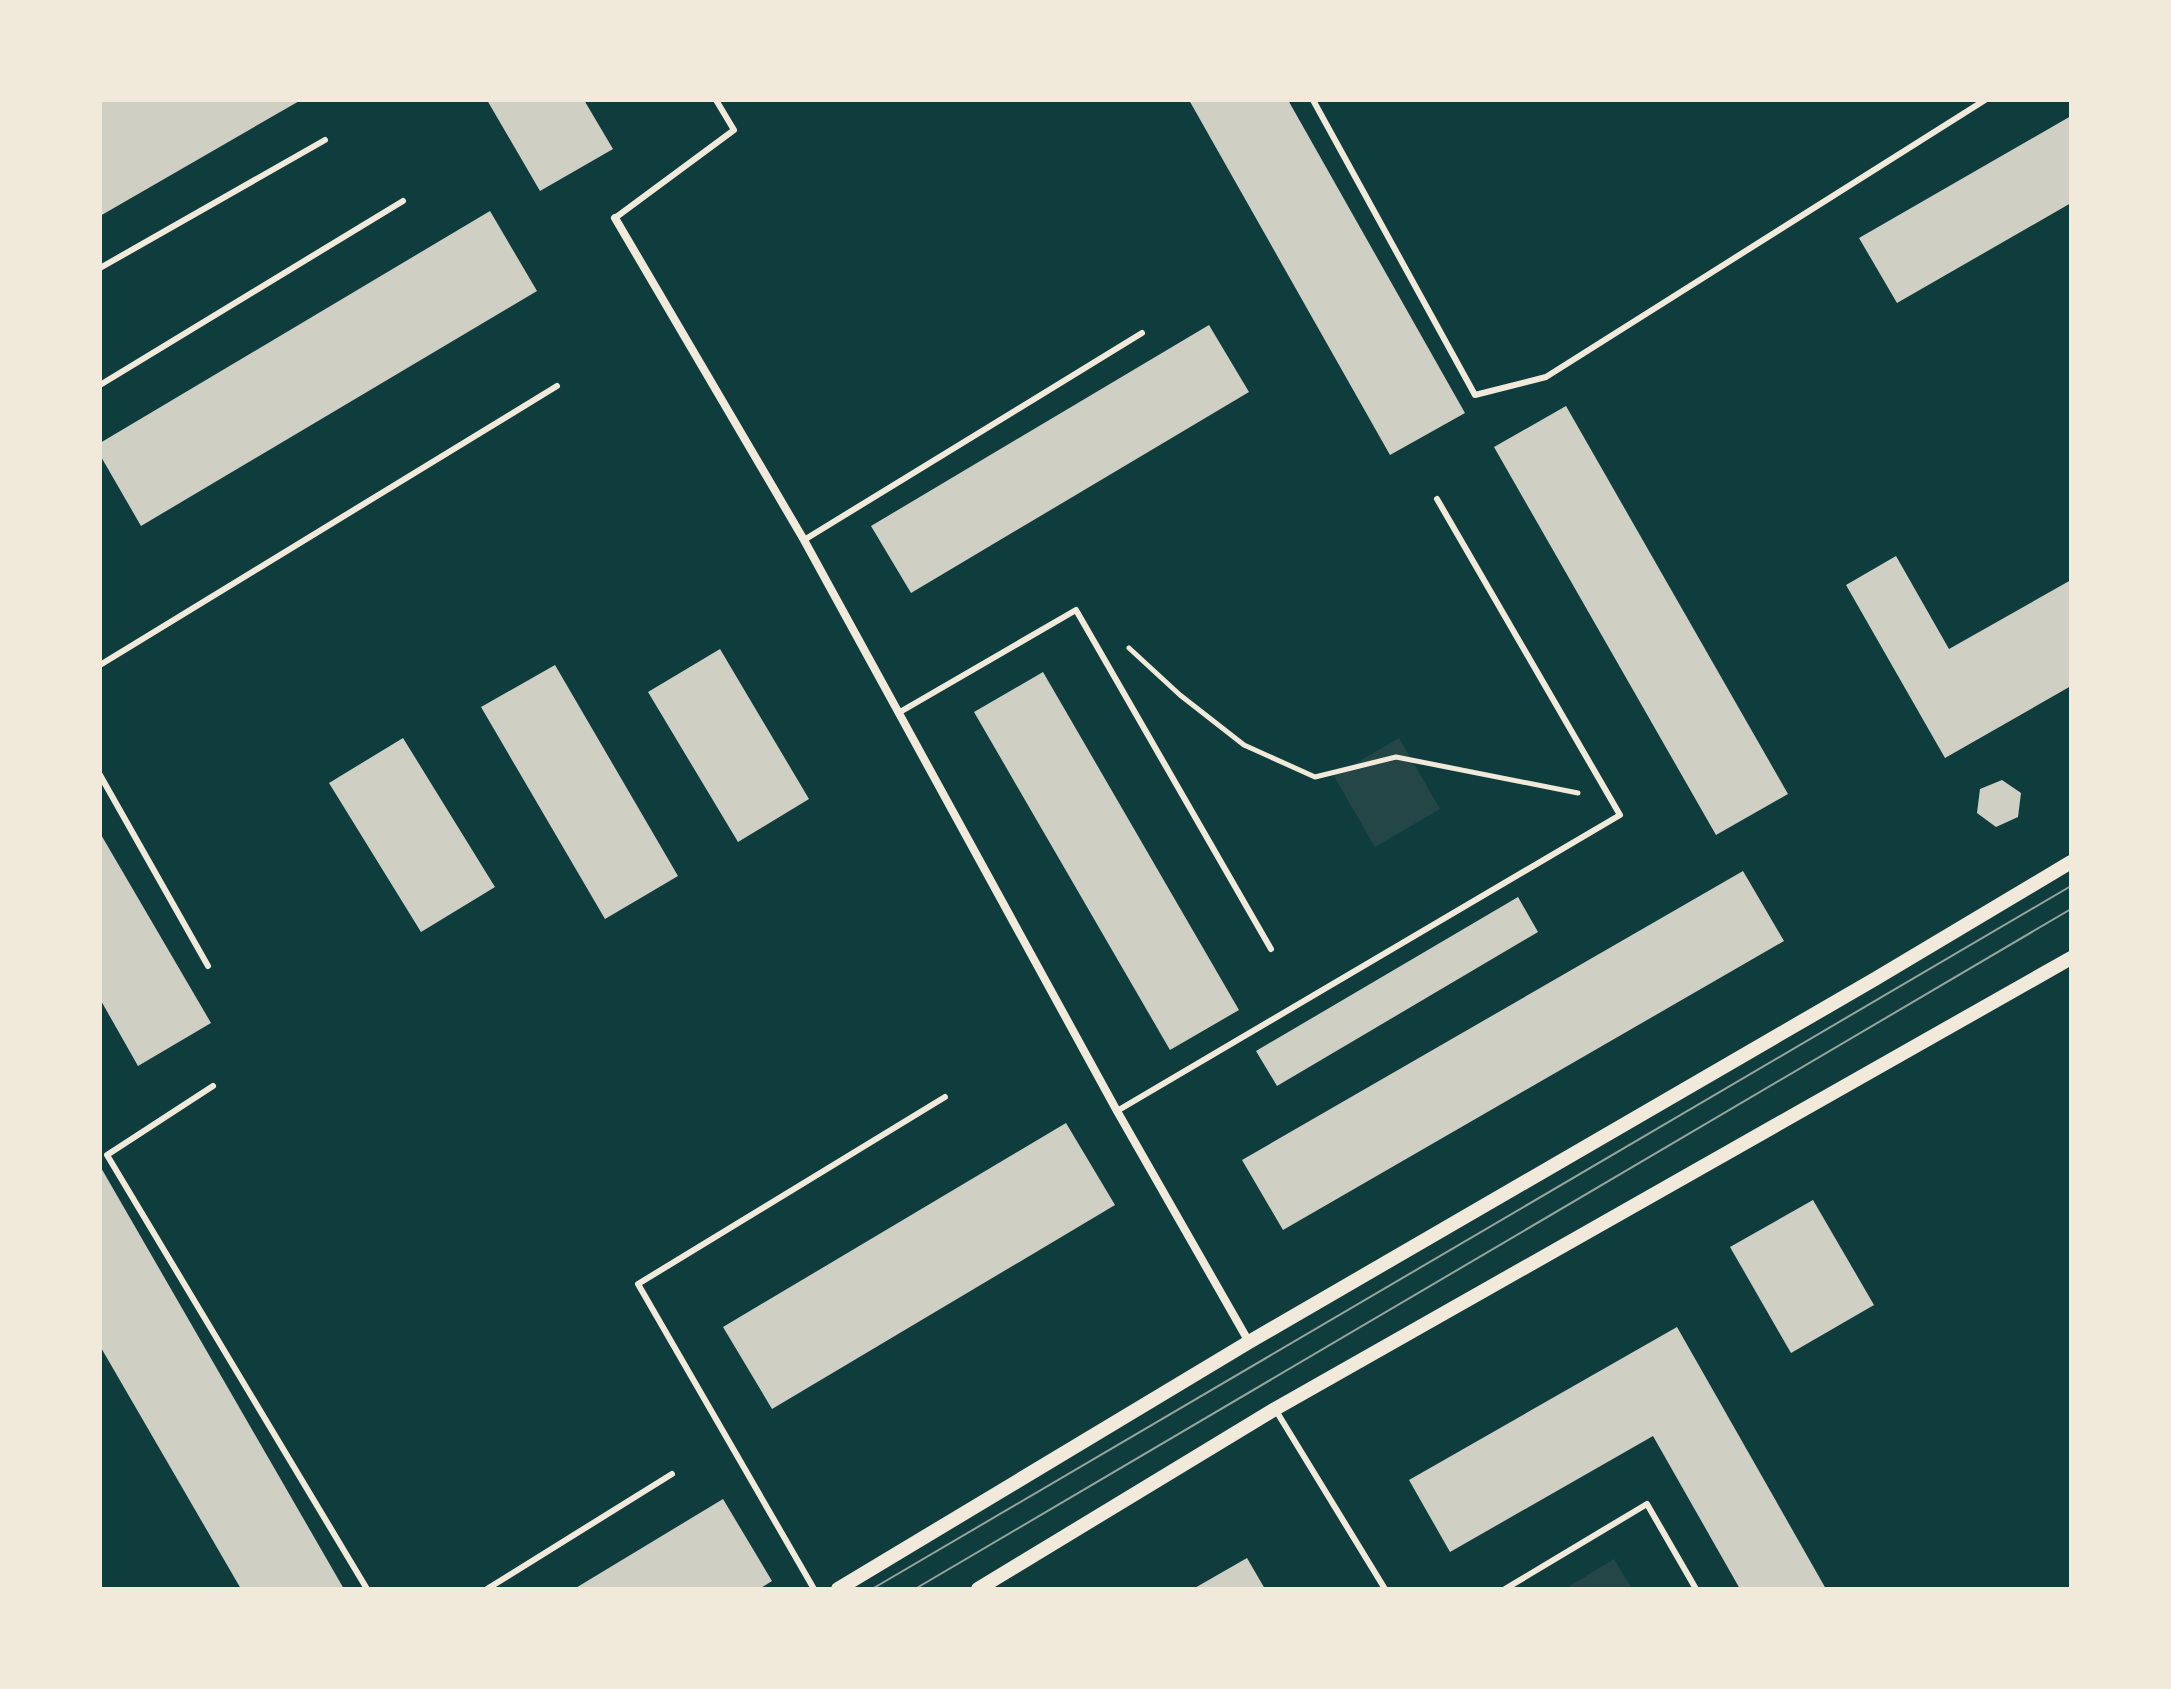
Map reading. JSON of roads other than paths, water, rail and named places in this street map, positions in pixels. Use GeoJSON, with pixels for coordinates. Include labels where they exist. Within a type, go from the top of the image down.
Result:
{"type":"FeatureCollection","features":[{"type":"Feature","properties":{"kind":"street"},"geometry":{"type":"LineString","coordinates":[[615,218],[804,540],[1117,1111],[1249,1342]]}},
{"type":"Feature","properties":{"kind":"street"},"geometry":{"type":"LineString","coordinates":[[838,1589],[1249,1342],[2071,862]]}},
{"type":"Feature","properties":{"kind":"street"},"geometry":{"type":"LineString","coordinates":[[978,1589],[1275,1409],[2071,958]]}},
{"type":"Feature","properties":{"kind":"lane"},"geometry":{"type":"LineString","coordinates":[[615,218],[734,130],[716,100]]}},
{"type":"Feature","properties":{"kind":"lane"},"geometry":{"type":"LineString","coordinates":[[1313,100],[1475,395],[1546,377],[1985,100]]}},
{"type":"Feature","properties":{"kind":"lane"},"geometry":{"type":"LineString","coordinates":[[100,268],[325,140]]}},
{"type":"Feature","properties":{"kind":"lane"},"geometry":{"type":"LineString","coordinates":[[100,385],[403,201]]}},
{"type":"Feature","properties":{"kind":"lane"},"geometry":{"type":"LineString","coordinates":[[804,540],[1142,333]]}},
{"type":"Feature","properties":{"kind":"lane"},"geometry":{"type":"LineString","coordinates":[[100,665],[557,386]]}},
{"type":"Feature","properties":{"kind":"lane"},"geometry":{"type":"LineString","coordinates":[[1117,1111],[1620,815],[1437,499]]}},
{"type":"Feature","properties":{"kind":"lane"},"geometry":{"type":"LineString","coordinates":[[900,712],[1076,610],[1271,949]]}},
{"type":"Feature","properties":{"kind":"lane"},"geometry":{"type":"LineString","coordinates":[[100,775],[208,966]]}},
{"type":"Feature","properties":{"kind":"lane"},"geometry":{"type":"LineString","coordinates":[[213,1086],[107,1155],[367,1589]]}},
{"type":"Feature","properties":{"kind":"lane"},"geometry":{"type":"LineString","coordinates":[[814,1589],[638,1284],[945,1097]]}},
{"type":"Feature","properties":{"kind":"lane"},"geometry":{"type":"LineString","coordinates":[[1275,1409],[1385,1589]]}},
{"type":"Feature","properties":{"kind":"lane"},"geometry":{"type":"LineString","coordinates":[[487,1589],[672,1474]]}},
{"type":"Feature","properties":{"kind":"lane"},"geometry":{"type":"LineString","coordinates":[[1505,1589],[1647,1504],[1696,1589]]}},
{"type":"Feature","properties":{"kind":"tram line"},"geometry":{"type":"LineString","coordinates":[[872,1589],[2071,886]]}},
{"type":"Feature","properties":{"kind":"tram line"},"geometry":{"type":"LineString","coordinates":[[915,1589],[2071,909]]}}]}
